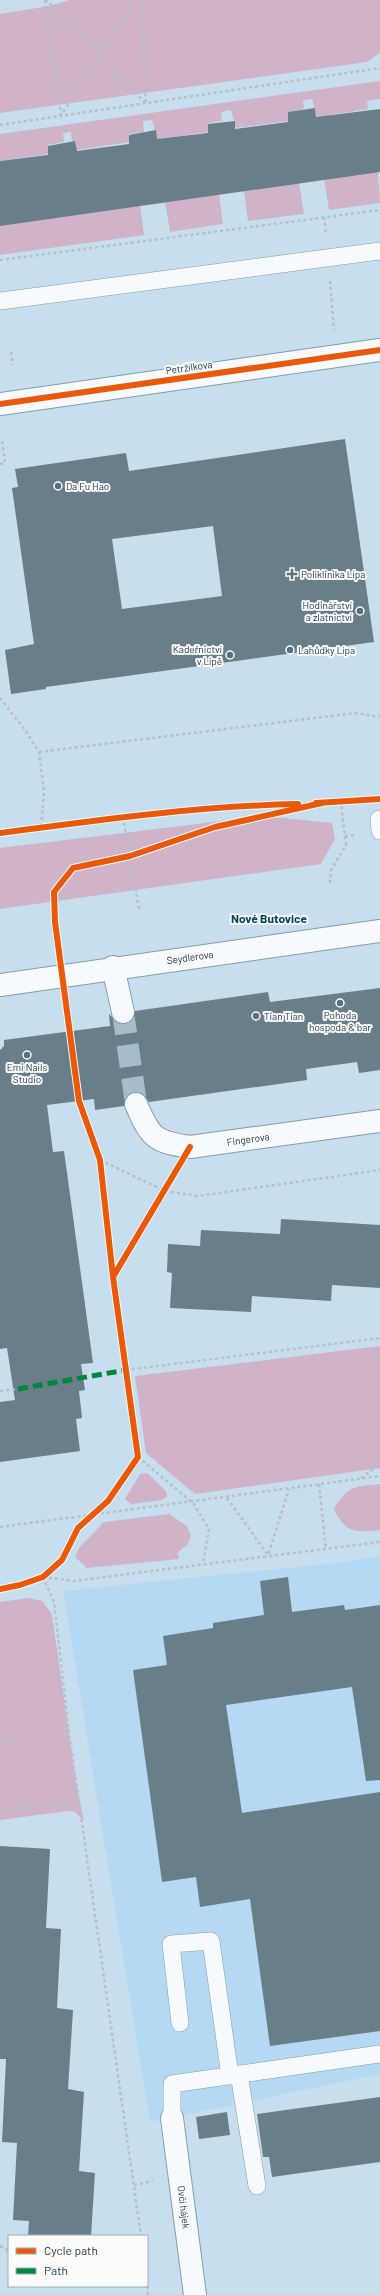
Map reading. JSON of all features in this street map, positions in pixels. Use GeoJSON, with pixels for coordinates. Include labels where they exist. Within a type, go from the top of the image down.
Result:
{"type":"FeatureCollection","features":[{"type":"Feature","properties":{"kind":"street","name":"Petržílkova"},"geometry":{"type":"LineString","coordinates":[[0,404],[380,350]]}},
{"type":"Feature","properties":{"kind":"street","name":"Seydlerova"},"geometry":{"type":"LineString","coordinates":[[0,984],[113,967],[380,931]]}},
{"type":"Feature","properties":{"kind":"street"},"geometry":{"type":"LineString","coordinates":[[113,967],[123,1012]]}},
{"type":"Feature","properties":{"kind":"street","name":"Fingerova"},"geometry":{"type":"LineString","coordinates":[[136,1104],[147,1130],[167,1144],[190,1147],[380,1121]]}},
{"type":"Feature","properties":{"kind":"street","name":"Ovčí hájek"},"geometry":{"type":"LineString","coordinates":[[172,2118],[195,2295]]}},
{"type":"Feature","properties":{"kind":"lane"},"geometry":{"type":"LineString","coordinates":[[0,301],[380,251]]}},
{"type":"Feature","properties":{"kind":"lane"},"geometry":{"type":"LineString","coordinates":[[180,2023],[171,1944],[211,1941],[257,2186]]}},
{"type":"Feature","properties":{"kind":"lane"},"geometry":{"type":"LineString","coordinates":[[172,2118],[172,2084],[380,2054]]}},
{"type":"Feature","properties":{"kind":"path"},"geometry":{"type":"LineString","coordinates":[[45,0],[146,104]]}},
{"type":"Feature","properties":{"kind":"path"},"geometry":{"type":"LineString","coordinates":[[45,0],[61,115]]}},
{"type":"Feature","properties":{"kind":"path"},"geometry":{"type":"LineString","coordinates":[[61,115],[101,56],[133,0]]}},
{"type":"Feature","properties":{"kind":"path"},"geometry":{"type":"LineString","coordinates":[[142,0],[146,104]]}},
{"type":"Feature","properties":{"kind":"path"},"geometry":{"type":"LineString","coordinates":[[0,125],[380,68]]}},
{"type":"Feature","properties":{"kind":"path"},"geometry":{"type":"LineString","coordinates":[[0,260],[380,210]]}},
{"type":"Feature","properties":{"kind":"path"},"geometry":{"type":"LineString","coordinates":[[11,352],[13,365]]}},
{"type":"Feature","properties":{"kind":"path"},"geometry":{"type":"LineString","coordinates":[[0,464],[5,463],[2,441]]}},
{"type":"Feature","properties":{"kind":"path"},"geometry":{"type":"LineString","coordinates":[[0,698],[25,730],[39,752],[44,792],[41,828]]}},
{"type":"Feature","properties":{"kind":"path"},"geometry":{"type":"LineString","coordinates":[[39,752],[355,713],[380,717]]}},
{"type":"Feature","properties":{"kind":"path"},"geometry":{"type":"LineString","coordinates":[[0,833],[123,817],[260,804],[341,803],[372,800]]}},
{"type":"Feature","properties":{"kind":"path"},"geometry":{"type":"LineString","coordinates":[[59,953],[54,892],[72,868],[130,856],[215,827],[322,803]]}},
{"type":"Feature","properties":{"kind":"path"},"geometry":{"type":"LineString","coordinates":[[330,883],[331,870],[346,845],[341,803]]}},
{"type":"Feature","properties":{"kind":"path"},"geometry":{"type":"LineString","coordinates":[[123,817],[139,909]]}},
{"type":"Feature","properties":{"kind":"path"},"geometry":{"type":"LineString","coordinates":[[65,994],[70,1030]]}},
{"type":"Feature","properties":{"kind":"path"},"geometry":{"type":"LineString","coordinates":[[80,1101],[100,1160],[114,1285]]}},
{"type":"Feature","properties":{"kind":"path"},"geometry":{"type":"LineString","coordinates":[[100,1160],[164,1191],[198,1196],[380,1170]]}},
{"type":"Feature","properties":{"kind":"path"},"geometry":{"type":"LineString","coordinates":[[161,1197],[168,1184]]}},
{"type":"Feature","properties":{"kind":"path"},"geometry":{"type":"LineString","coordinates":[[113,1277],[121,1264]]}},
{"type":"Feature","properties":{"kind":"path"},"geometry":{"type":"LineString","coordinates":[[126,1370],[380,1338]]}},
{"type":"Feature","properties":{"kind":"path"},"geometry":{"type":"LineString","coordinates":[[125,1363],[127,1378]]}},
{"type":"Feature","properties":{"kind":"path"},"geometry":{"type":"LineString","coordinates":[[0,1391],[18,1389]]}},
{"type":"Feature","properties":{"kind":"path"},"geometry":{"type":"LineString","coordinates":[[134,1463],[138,1457],[137,1449]]}},
{"type":"Feature","properties":{"kind":"path"},"geometry":{"type":"LineString","coordinates":[[138,1457],[193,1502],[209,1529],[203,1564]]}},
{"type":"Feature","properties":{"kind":"path"},"geometry":{"type":"LineString","coordinates":[[360,1478],[380,1464]]}},
{"type":"Feature","properties":{"kind":"path"},"geometry":{"type":"LineString","coordinates":[[0,1527],[92,1514],[228,1498],[380,1476]]}},
{"type":"Feature","properties":{"kind":"path"},"geometry":{"type":"LineString","coordinates":[[319,1484],[326,1549]]}},
{"type":"Feature","properties":{"kind":"path"},"geometry":{"type":"LineString","coordinates":[[268,1555],[289,1489]]}},
{"type":"Feature","properties":{"kind":"path"},"geometry":{"type":"LineString","coordinates":[[228,1498],[268,1555]]}},
{"type":"Feature","properties":{"kind":"path"},"geometry":{"type":"LineString","coordinates":[[82,1524],[102,1506]]}},
{"type":"Feature","properties":{"kind":"path"},"geometry":{"type":"LineString","coordinates":[[43,1577],[73,1581],[268,1555],[380,1542]]}},
{"type":"Feature","properties":{"kind":"path"},"geometry":{"type":"LineString","coordinates":[[35,1580],[43,1577],[52,1569]]}},
{"type":"Feature","properties":{"kind":"path"},"geometry":{"type":"LineString","coordinates":[[43,1577],[54,1602],[69,1733],[141,2235]]}},
{"type":"Feature","properties":{"kind":"path"},"geometry":{"type":"LineString","coordinates":[[0,1740],[69,1733]]}},
{"type":"Feature","properties":{"kind":"path"},"geometry":{"type":"LineString","coordinates":[[0,1810],[79,1802]]}},
{"type":"Feature","properties":{"kind":"shaded area"},"geometry":{"type":"Polygon","coordinates":[[[70,0],[380,0],[380,52],[367,62],[0,113],[0,14],[49,6],[70,0]]]}},
{"type":"Feature","properties":{"kind":"shaded area"},"geometry":{"type":"Polygon","coordinates":[[[380,81],[380,99],[367,101],[368,109],[317,117],[312,99],[303,100],[304,109],[288,112],[289,121],[236,128],[231,110],[221,112],[222,121],[208,123],[209,132],[157,139],[152,120],[143,121],[144,132],[129,134],[130,142],[77,150],[75,142],[72,141],[71,132],[63,133],[64,142],[48,145],[49,154],[0,161],[0,134],[380,81]]]}},
{"type":"Feature","properties":{"kind":"shaded area"},"geometry":{"type":"Polygon","coordinates":[[[378,172],[380,203],[329,210],[324,179],[378,172]]]}},
{"type":"Feature","properties":{"kind":"shaded area"},"geometry":{"type":"Polygon","coordinates":[[[299,183],[304,214],[248,221],[244,191],[299,183]]]}},
{"type":"Feature","properties":{"kind":"shaded area"},"geometry":{"type":"Polygon","coordinates":[[[219,194],[223,224],[170,232],[165,201],[219,194]]]}},
{"type":"Feature","properties":{"kind":"shaded area"},"geometry":{"type":"Polygon","coordinates":[[[140,205],[144,235],[0,255],[0,224],[140,205]]]}},
{"type":"Feature","properties":{"kind":"shaded area"},"geometry":{"type":"Polygon","coordinates":[[[263,816],[332,823],[335,839],[321,864],[0,909],[0,848],[263,816]]]}},
{"type":"Feature","properties":{"kind":"shaded area"},"geometry":{"type":"Polygon","coordinates":[[[380,1346],[380,1468],[195,1494],[146,1453],[135,1376],[380,1346]]]}},
{"type":"Feature","properties":{"kind":"shaded area"},"geometry":{"type":"Polygon","coordinates":[[[147,1473],[166,1491],[167,1496],[162,1500],[131,1504],[125,1499],[140,1474],[147,1473]]]}},
{"type":"Feature","properties":{"kind":"shaded area"},"geometry":{"type":"Polygon","coordinates":[[[380,1484],[380,1530],[352,1530],[342,1523],[334,1509],[343,1495],[358,1487],[380,1484]]]}},
{"type":"Feature","properties":{"kind":"shaded area"},"geometry":{"type":"Polygon","coordinates":[[[169,1514],[187,1526],[191,1536],[187,1545],[178,1552],[179,1559],[87,1568],[75,1557],[79,1548],[104,1522],[169,1514]]]}},
{"type":"Feature","properties":{"kind":"shaded area"},"geometry":{"type":"Polygon","coordinates":[[[380,1556],[380,2074],[150,2122],[63,1591],[337,1563],[380,1556]]]}},
{"type":"Feature","properties":{"kind":"shaded area"},"geometry":{"type":"Polygon","coordinates":[[[29,1598],[42,1601],[52,1615],[76,1782],[84,1821],[75,1812],[68,1811],[0,1820],[0,1602],[29,1598]]]}},
{"type":"Feature","properties":{"kind":"building"},"geometry":{"type":"Polygon","coordinates":[[[315,108],[316,117],[380,109],[380,172],[0,226],[0,161],[48,155],[48,146],[75,141],[77,151],[129,144],[129,135],[156,130],[157,139],[208,133],[208,124],[235,121],[235,129],[288,122],[288,112],[315,108]]]}},
{"type":"Feature","properties":{"kind":"building","name":"Poliklinika Lípa"},"geometry":{"type":"Polygon","coordinates":[[[345,439],[374,642],[46,687],[46,689],[11,694],[5,650],[34,644],[12,488],[18,487],[15,469],[126,453],[129,471],[345,439]],[[213,526],[112,539],[122,609],[222,596],[213,526]]]}},
{"type":"Feature","properties":{"kind":"building"},"geometry":{"type":"Polygon","coordinates":[[[380,988],[380,1070],[359,1073],[357,1062],[306,1069],[307,1080],[149,1102],[143,1094],[131,1092],[126,1097],[124,1106],[95,1110],[94,1099],[47,1105],[53,1152],[64,1151],[93,1363],[81,1364],[85,1390],[79,1391],[82,1418],[76,1419],[80,1451],[0,1462],[0,1402],[15,1400],[7,1348],[0,1349],[0,1050],[4,1046],[4,1040],[110,1026],[109,1014],[119,1024],[125,1024],[132,1021],[135,1011],[268,992],[270,1002],[380,988]]]}},
{"type":"Feature","properties":{"kind":"building"},"geometry":{"type":"Polygon","coordinates":[[[281,1219],[380,1225],[380,1288],[332,1285],[331,1301],[252,1296],[251,1312],[170,1308],[172,1273],[167,1272],[168,1244],[200,1246],[201,1230],[280,1234],[281,1219]]]}},
{"type":"Feature","properties":{"kind":"building"},"geometry":{"type":"Polygon","coordinates":[[[288,1577],[292,1612],[344,1605],[345,1610],[380,1605],[380,1780],[366,1781],[352,1687],[226,1705],[242,1813],[380,1792],[380,2031],[270,2046],[250,1899],[200,1907],[196,1877],[162,1882],[133,1670],[167,1665],[163,1636],[213,1628],[213,1623],[264,1615],[260,1581],[288,1577]]]}},
{"type":"Feature","properties":{"kind":"building"},"geometry":{"type":"Polygon","coordinates":[[[0,1846],[50,1849],[46,1928],[61,1929],[57,2008],[73,2010],[68,2089],[84,2092],[79,2171],[95,2173],[91,2235],[28,2235],[29,2221],[13,2220],[17,2143],[2,2142],[6,2059],[0,2059],[0,1846]]]}},
{"type":"Feature","properties":{"kind":"building"},"geometry":{"type":"Polygon","coordinates":[[[380,2097],[380,2162],[272,2177],[269,2157],[263,2157],[257,2114],[380,2097]]]}},
{"type":"Feature","properties":{"kind":"building"},"geometry":{"type":"Polygon","coordinates":[[[227,2112],[230,2135],[199,2139],[196,2117],[227,2112]]]}},
{"type":"Feature","properties":{"kind":"tunnel"},"geometry":{"type":"LineString","coordinates":[[123,1012],[136,1104]]}},
{"type":"Feature","properties":{"kind":"marked path"},"geometry":{"type":"LineString","coordinates":[[18,1389],[126,1370]]}},
{"type":"Feature","properties":{"kind":"cycle path"},"geometry":{"type":"LineString","coordinates":[[0,404],[380,350]]}},
{"type":"Feature","properties":{"kind":"cycle path"},"geometry":{"type":"LineString","coordinates":[[316,803],[380,799]]}},
{"type":"Feature","properties":{"kind":"cycle path"},"geometry":{"type":"LineString","coordinates":[[0,1589],[20,1585],[43,1577],[62,1560],[78,1528],[108,1501],[138,1457],[113,1277],[100,1160],[79,1101],[55,922],[54,892],[73,868],[130,856],[215,827],[322,803]]}},
{"type":"Feature","properties":{"kind":"cycle path"},"geometry":{"type":"LineString","coordinates":[[0,833],[186,811],[261,805],[298,804]]}},
{"type":"Feature","properties":{"kind":"cycle path"},"geometry":{"type":"LineString","coordinates":[[113,1277],[190,1147]]}},
{"type":"Feature","properties":{"kind":"place","name":"Da Fu Hao"},"geometry":{"type":"Point","coordinates":[58,486]}},
{"type":"Feature","properties":{"kind":"place","name":"Poliklinika Lípa"},"geometry":{"type":"Point","coordinates":[292,574]}},
{"type":"Feature","properties":{"kind":"place","name":"Hodinářství a zlatnictví"},"geometry":{"type":"Point","coordinates":[360,611]}},
{"type":"Feature","properties":{"kind":"place","name":"Lahůdky Lípa"},"geometry":{"type":"Point","coordinates":[290,650]}},
{"type":"Feature","properties":{"kind":"place","name":"Kadeřnictví v Lípě"},"geometry":{"type":"Point","coordinates":[230,655]}},
{"type":"Feature","properties":{"kind":"place","name":"Pohoda hospoda & bar"},"geometry":{"type":"Point","coordinates":[340,1003]}},
{"type":"Feature","properties":{"kind":"place","name":"Tian Tian"},"geometry":{"type":"Point","coordinates":[256,1016]}},
{"type":"Feature","properties":{"kind":"place","name":"Emi Nails Studio"},"geometry":{"type":"Point","coordinates":[27,1055]}},
{"type":"Feature","properties":{"kind":"district","name":"Nové Butovice"},"geometry":{"type":"Point","coordinates":[269,918]}}]}
